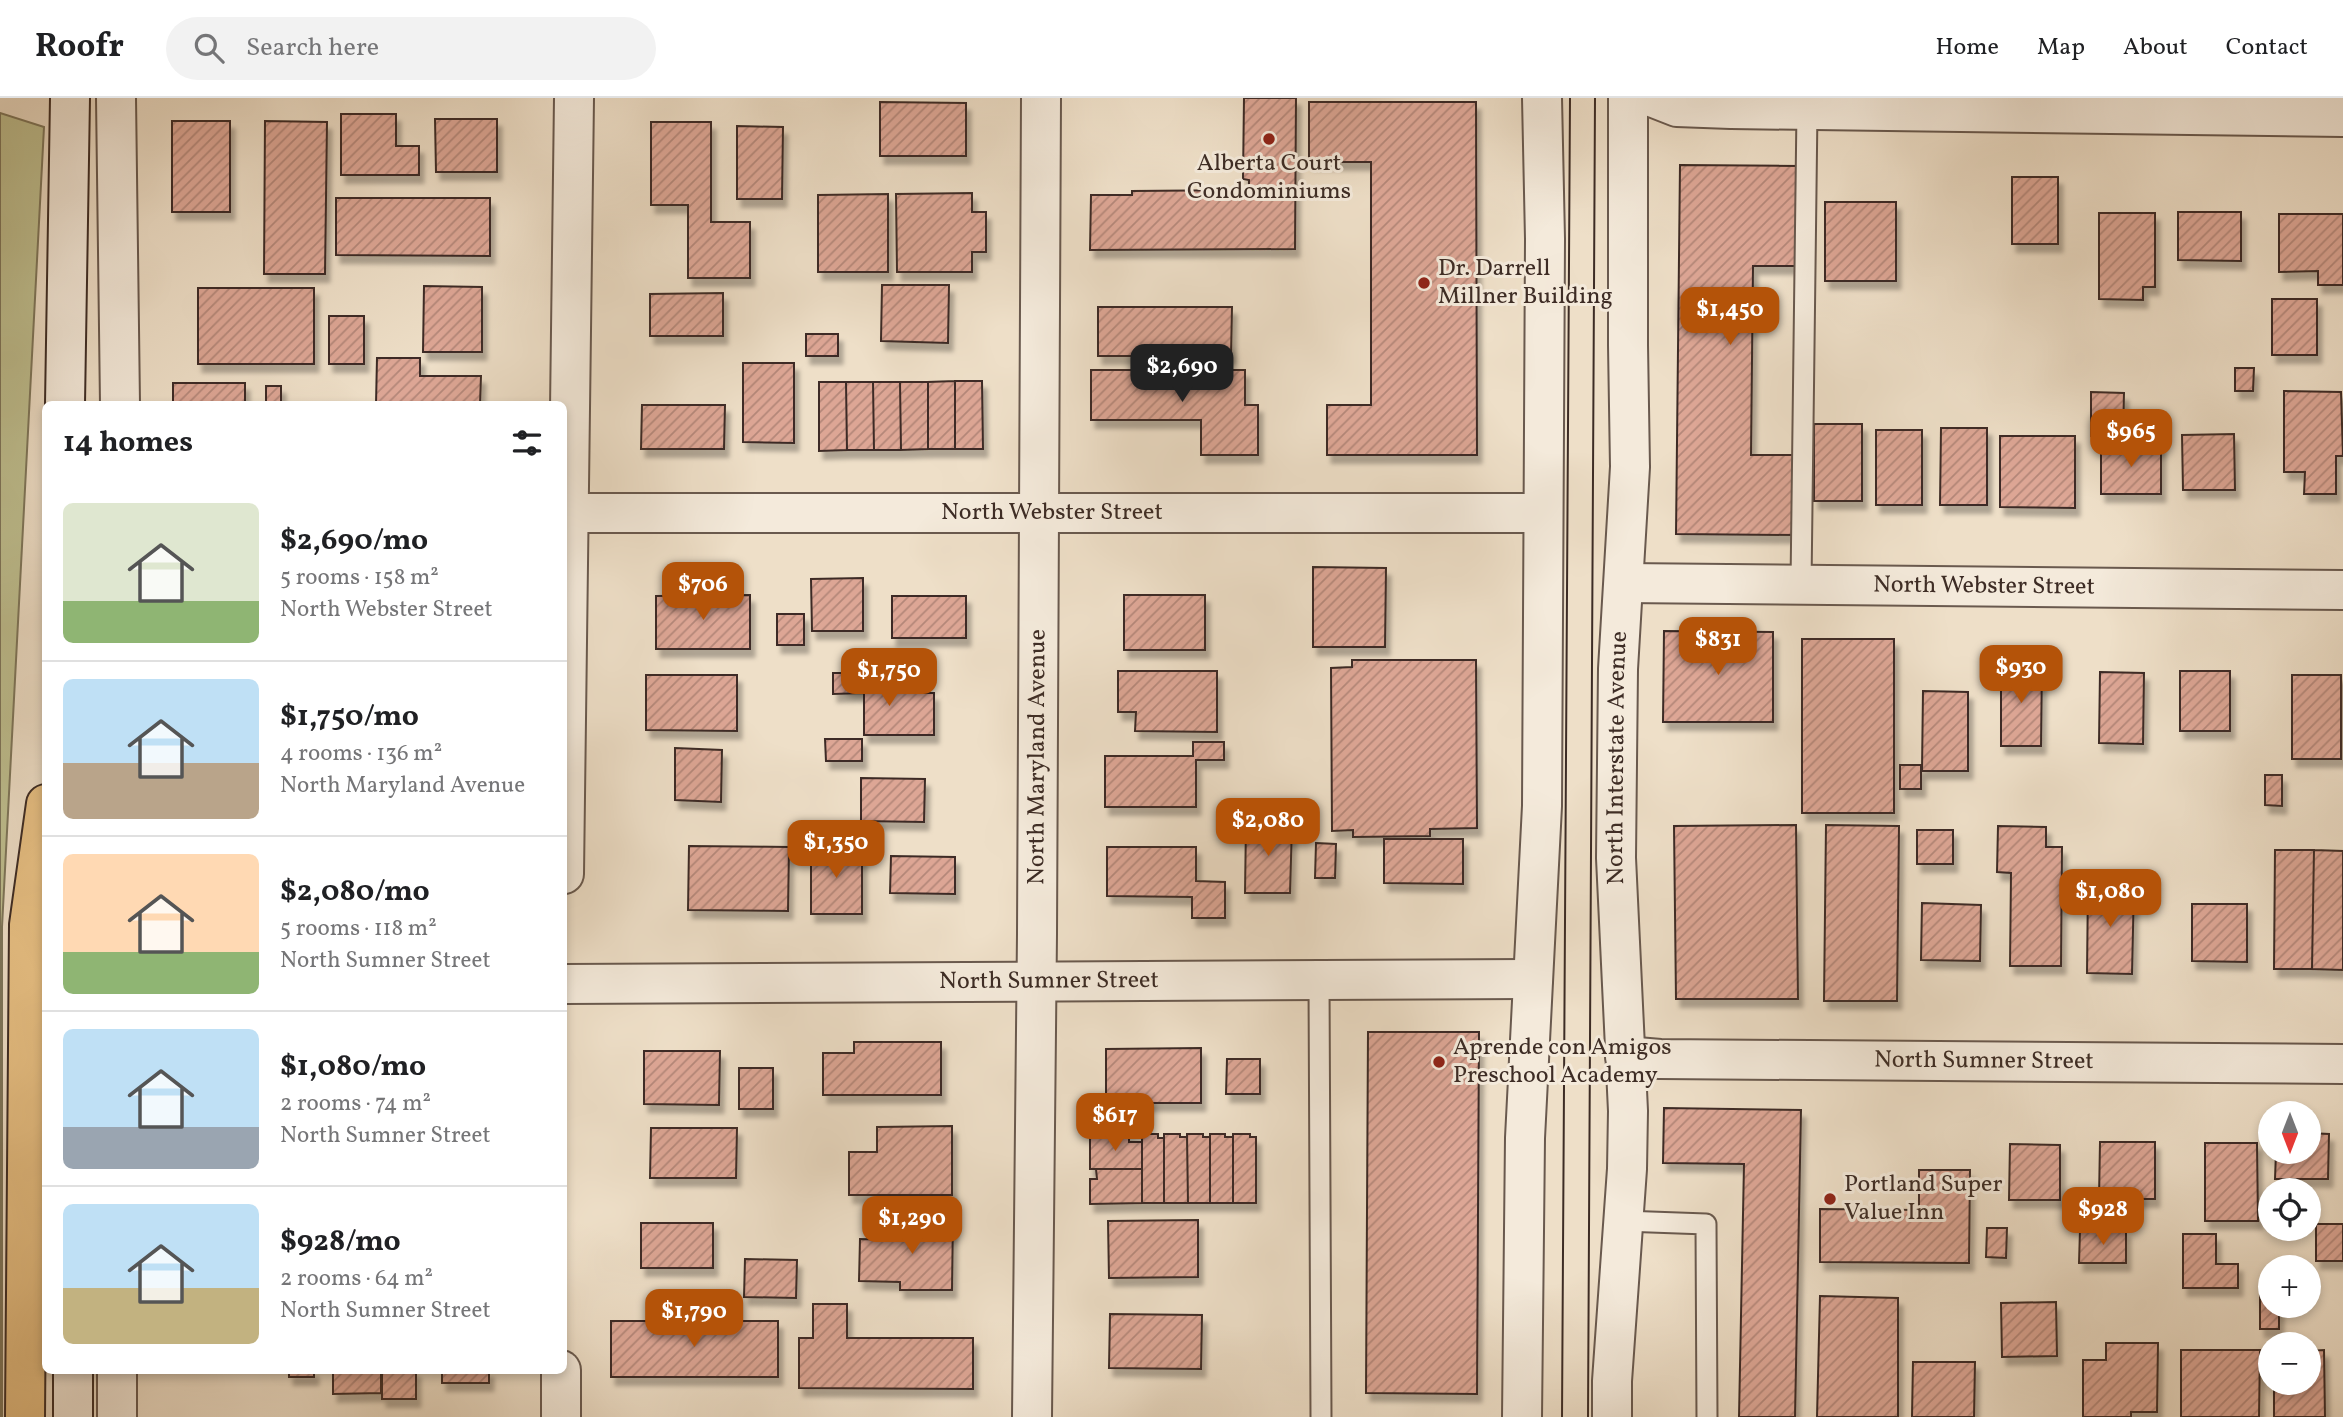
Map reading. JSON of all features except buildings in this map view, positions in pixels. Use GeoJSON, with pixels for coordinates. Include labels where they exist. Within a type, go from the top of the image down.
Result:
{"type":"FeatureCollection","features":[{"type":"Feature","properties":{"kind":"highway"},"geometry":{"type":"LineString","coordinates":[[25,1417],[29,925],[42,832]]}},
{"type":"Feature","properties":{"kind":"street"},"geometry":{"type":"LineString","coordinates":[[65,401],[70,98]]}},
{"type":"Feature","properties":{"kind":"street"},"geometry":{"type":"LineString","coordinates":[[116,98],[120,401]]}},
{"type":"Feature","properties":{"kind":"street"},"geometry":{"type":"LineString","coordinates":[[567,461],[574,98]]}},
{"type":"Feature","properties":{"kind":"street","name":"North Maryland Avenue"},"geometry":{"type":"LineString","coordinates":[[1032,1417],[1041,98]]}},
{"type":"Feature","properties":{"kind":"street"},"geometry":{"type":"LineString","coordinates":[[1522,1417],[1525,1138],[1542,806],[1545,239],[1542,98]]}},
{"type":"Feature","properties":{"kind":"street","name":"North Interstate Avenue"},"geometry":{"type":"LineString","coordinates":[[1612,1417],[1628,1111],[1616,858],[1618,669],[1630,467],[1628,98]]}},
{"type":"Feature","properties":{"kind":"street"},"geometry":{"type":"LineString","coordinates":[[1654,98],[1677,107],[1730,104],[1807,110],[2343,117]]}},
{"type":"Feature","properties":{"kind":"street","name":"North Webster Street"},"geometry":{"type":"LineString","coordinates":[[567,513],[1542,513]]}},
{"type":"Feature","properties":{"kind":"street","name":"North Webster Street"},"geometry":{"type":"LineString","coordinates":[[1624,583],[2343,590]]}},
{"type":"Feature","properties":{"kind":"street","name":"North Sumner Street"},"geometry":{"type":"LineString","coordinates":[[567,984],[1533,979]]}},
{"type":"Feature","properties":{"kind":"street","name":"North Sumner Street"},"geometry":{"type":"LineString","coordinates":[[1625,1056],[1674,1059],[2343,1064]]}},
{"type":"Feature","properties":{"kind":"street"},"geometry":{"type":"LineString","coordinates":[[73,1374],[73,1417]]}},
{"type":"Feature","properties":{"kind":"street"},"geometry":{"type":"LineString","coordinates":[[117,1374],[117,1417]]}},
{"type":"Feature","properties":{"kind":"street"},"geometry":{"type":"LineString","coordinates":[[561,1374],[561,1417]]}},
{"type":"Feature","properties":{"kind":"lane"},"geometry":{"type":"LineString","coordinates":[[1801,584],[1807,110]]}},
{"type":"Feature","properties":{"kind":"lane"},"geometry":{"type":"LineString","coordinates":[[1318,981],[1321,1417]]}},
{"type":"Feature","properties":{"kind":"lane"},"geometry":{"type":"LineString","coordinates":[[1623,1221],[1706,1224],[1706,1417]]}},
{"type":"Feature","properties":{"kind":"green space"},"geometry":{"type":"Polygon","coordinates":[[[0,113],[44,127],[2,927],[2,1417],[0,1417],[0,113]]]}},
{"type":"Feature","properties":{"kind":"tram line"},"geometry":{"type":"LineString","coordinates":[[1562,1417],[1570,98]]}},
{"type":"Feature","properties":{"kind":"tram line"},"geometry":{"type":"LineString","coordinates":[[1588,1417],[1595,98]]}},
{"type":"Feature","properties":{"kind":"place","name":"Alberta Court Condominiums"},"geometry":{"type":"Point","coordinates":[1269,139]}},
{"type":"Feature","properties":{"kind":"place","name":"Dr. Darrell Millner Building"},"geometry":{"type":"Point","coordinates":[1424,283]}},
{"type":"Feature","properties":{"kind":"place","name":"Aprende con Amigos Preschool Academy"},"geometry":{"type":"Point","coordinates":[1439,1062]}},
{"type":"Feature","properties":{"kind":"place","name":"Portland Super Value Inn"},"geometry":{"type":"Point","coordinates":[1830,1199]}}]}
